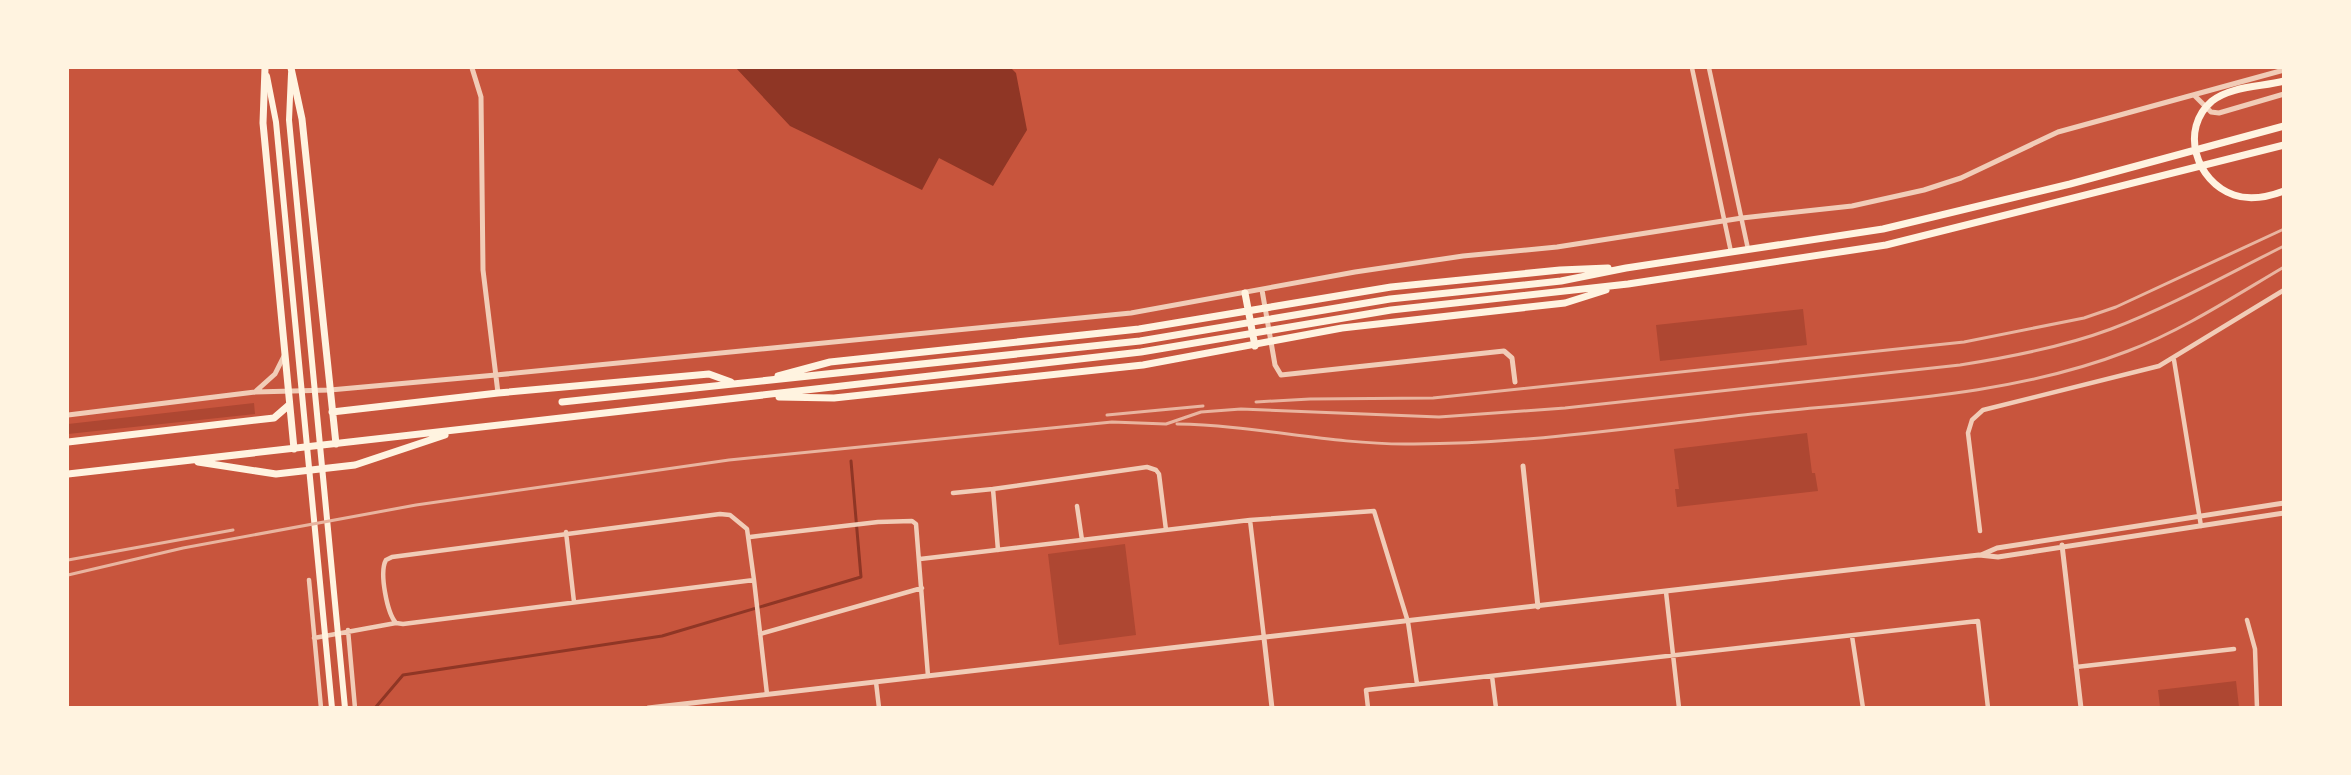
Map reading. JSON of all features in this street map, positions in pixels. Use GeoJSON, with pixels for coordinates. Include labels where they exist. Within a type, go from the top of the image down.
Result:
{"type":"FeatureCollection","features":[{"type":"Feature","properties":{"kind":"main road"},"geometry":{"type":"LineString","coordinates":[[265,68],[276,122],[332,708]]}},
{"type":"Feature","properties":{"kind":"main road"},"geometry":{"type":"LineString","coordinates":[[265,68],[263,123],[294,449]]}},
{"type":"Feature","properties":{"kind":"main road"},"geometry":{"type":"LineString","coordinates":[[291,68],[289,120],[345,708]]}},
{"type":"Feature","properties":{"kind":"main road"},"geometry":{"type":"LineString","coordinates":[[291,68],[302,119],[336,444]]}},
{"type":"Feature","properties":{"kind":"main road"},"geometry":{"type":"LineString","coordinates":[[2283,81],[2226,93],[2212,102],[2200,117],[2193,141],[2205,174],[2222,190],[2245,198],[2269,196],[2283,191]]}},
{"type":"Feature","properties":{"kind":"main road"},"geometry":{"type":"LineString","coordinates":[[562,402],[1140,341],[1390,298],[1561,281],[1626,268],[1907,224],[2283,126]]}},
{"type":"Feature","properties":{"kind":"main road"},"geometry":{"type":"LineString","coordinates":[[68,474],[1141,352],[1391,310],[1628,284],[1886,245],[2283,145]]}},
{"type":"Feature","properties":{"kind":"main road"},"geometry":{"type":"LineString","coordinates":[[758,381],[830,362],[1139,328],[1391,287],[1560,270],[1626,268]]}},
{"type":"Feature","properties":{"kind":"main road"},"geometry":{"type":"LineString","coordinates":[[759,397],[846,397],[1143,365],[1395,321],[1564,303],[1628,284]]}},
{"type":"Feature","properties":{"kind":"main road"},"geometry":{"type":"LineString","coordinates":[[1245,293],[1256,346]]}},
{"type":"Feature","properties":{"kind":"main road"},"geometry":{"type":"LineString","coordinates":[[332,412],[498,393],[709,374],[735,383]]}},
{"type":"Feature","properties":{"kind":"main road"},"geometry":{"type":"LineString","coordinates":[[68,442],[274,418],[290,405]]}},
{"type":"Feature","properties":{"kind":"main road"},"geometry":{"type":"LineString","coordinates":[[188,461],[276,474],[355,465],[458,430]]}},
{"type":"Feature","properties":{"kind":"street"},"geometry":{"type":"LineString","coordinates":[[472,68],[481,97],[483,270],[498,393]]}},
{"type":"Feature","properties":{"kind":"street"},"geometry":{"type":"LineString","coordinates":[[1692,68],[1731,252]]}},
{"type":"Feature","properties":{"kind":"street"},"geometry":{"type":"LineString","coordinates":[[1709,68],[1748,249]]}},
{"type":"Feature","properties":{"kind":"street"},"geometry":{"type":"LineString","coordinates":[[68,416],[255,392],[289,393],[330,390],[1131,313],[1463,256],[1557,247],[1742,218],[1852,206],[1924,190],[1961,178],[2058,132],[2283,70]]}},
{"type":"Feature","properties":{"kind":"street"},"geometry":{"type":"LineString","coordinates":[[2193,95],[2211,112],[2219,114],[2283,94]]}},
{"type":"Feature","properties":{"kind":"street"},"geometry":{"type":"LineString","coordinates":[[1262,290],[1275,365],[1281,375],[1504,351],[1512,357],[1515,382]]}},
{"type":"Feature","properties":{"kind":"street"},"geometry":{"type":"LineString","coordinates":[[1980,531],[1968,433],[1972,420],[1983,410],[2127,376],[2174,360],[2283,290]]}},
{"type":"Feature","properties":{"kind":"street"},"geometry":{"type":"LineString","coordinates":[[255,392],[275,374],[285,354]]}},
{"type":"Feature","properties":{"kind":"street"},"geometry":{"type":"LineString","coordinates":[[2174,360],[2201,526]]}},
{"type":"Feature","properties":{"kind":"street"},"geometry":{"type":"LineString","coordinates":[[1523,465],[1538,607]]}},
{"type":"Feature","properties":{"kind":"street"},"geometry":{"type":"LineString","coordinates":[[953,493],[1152,468],[1159,474],[1166,530]]}},
{"type":"Feature","properties":{"kind":"street"},"geometry":{"type":"LineString","coordinates":[[993,489],[998,550]]}},
{"type":"Feature","properties":{"kind":"street"},"geometry":{"type":"LineString","coordinates":[[1979,555],[1997,548],[2283,503]]}},
{"type":"Feature","properties":{"kind":"street"},"geometry":{"type":"LineString","coordinates":[[1077,506],[1082,540]]}},
{"type":"Feature","properties":{"kind":"street"},"geometry":{"type":"LineString","coordinates":[[920,560],[1250,520],[1374,511],[1408,622],[1417,684]]}},
{"type":"Feature","properties":{"kind":"street"},"geometry":{"type":"LineString","coordinates":[[648,708],[1979,555],[1998,557],[2283,513]]}},
{"type":"Feature","properties":{"kind":"street"},"geometry":{"type":"LineString","coordinates":[[396,623],[389,612],[382,570],[386,560],[566,532],[720,514],[730,515],[741,523],[750,537],[767,694]]}},
{"type":"Feature","properties":{"kind":"street"},"geometry":{"type":"LineString","coordinates":[[1250,520],[1272,708]]}},
{"type":"Feature","properties":{"kind":"street"},"geometry":{"type":"LineString","coordinates":[[750,537],[878,522],[912,521],[916,524],[928,676]]}},
{"type":"Feature","properties":{"kind":"street"},"geometry":{"type":"LineString","coordinates":[[566,532],[574,602]]}},
{"type":"Feature","properties":{"kind":"street"},"geometry":{"type":"LineString","coordinates":[[2061,538],[2081,708]]}},
{"type":"Feature","properties":{"kind":"street"},"geometry":{"type":"LineString","coordinates":[[309,580],[321,708]]}},
{"type":"Feature","properties":{"kind":"street"},"geometry":{"type":"LineString","coordinates":[[314,638],[396,623],[754,580]]}},
{"type":"Feature","properties":{"kind":"street"},"geometry":{"type":"LineString","coordinates":[[760,634],[922,588]]}},
{"type":"Feature","properties":{"kind":"street"},"geometry":{"type":"LineString","coordinates":[[1666,592],[1679,708]]}},
{"type":"Feature","properties":{"kind":"street"},"geometry":{"type":"LineString","coordinates":[[2247,620],[2255,649],[2257,708]]}},
{"type":"Feature","properties":{"kind":"street"},"geometry":{"type":"LineString","coordinates":[[1368,708],[1366,690],[1978,621],[1988,708]]}},
{"type":"Feature","properties":{"kind":"street"},"geometry":{"type":"LineString","coordinates":[[348,630],[355,708]]}},
{"type":"Feature","properties":{"kind":"street"},"geometry":{"type":"LineString","coordinates":[[1852,636],[1863,708]]}},
{"type":"Feature","properties":{"kind":"street"},"geometry":{"type":"LineString","coordinates":[[2076,667],[2234,649]]}},
{"type":"Feature","properties":{"kind":"street"},"geometry":{"type":"LineString","coordinates":[[1492,676],[1496,708]]}},
{"type":"Feature","properties":{"kind":"street"},"geometry":{"type":"LineString","coordinates":[[876,682],[879,708]]}},
{"type":"Feature","properties":{"kind":"shaded area"},"geometry":{"type":"Polygon","coordinates":[[[736,68],[1011,68],[1016,73],[1027,130],[993,186],[939,158],[922,190],[790,126],[736,68]]]}},
{"type":"Feature","properties":{"kind":"shaded area"},"geometry":{"type":"Polygon","coordinates":[[[1803,309],[1807,345],[1660,361],[1656,325],[1803,309]]]}},
{"type":"Feature","properties":{"kind":"shaded area"},"geometry":{"type":"Polygon","coordinates":[[[254,403],[255,414],[68,434],[68,424],[254,403]]]}},
{"type":"Feature","properties":{"kind":"shaded area"},"geometry":{"type":"Polygon","coordinates":[[[1807,433],[1812,473],[1815,473],[1818,491],[1677,507],[1675,489],[1679,489],[1674,449],[1807,433]]]}},
{"type":"Feature","properties":{"kind":"shaded area"},"geometry":{"type":"Polygon","coordinates":[[[1125,544],[1136,635],[1059,645],[1048,554],[1125,544]]]}},
{"type":"Feature","properties":{"kind":"shaded area"},"geometry":{"type":"Polygon","coordinates":[[[2236,681],[2239,707],[2160,707],[2158,690],[2236,681]]]}},
{"type":"Feature","properties":{"kind":"waterway"},"geometry":{"type":"LineString","coordinates":[[375,708],[403,675],[662,636],[861,577],[851,461]]}},
{"type":"Feature","properties":{"kind":"railway"},"geometry":{"type":"LineString","coordinates":[[1256,402],[1433,398],[1964,342],[2084,318],[2116,307],[2284,229]]}},
{"type":"Feature","properties":{"kind":"railway"},"geometry":{"type":"LineString","coordinates":[[68,575],[183,548],[416,505],[729,460],[1112,422],[1166,424],[1201,412],[1241,409],[1439,417],[1565,408],[1960,365],[2037,351],[2111,329],[2177,300],[2284,246]]}},
{"type":"Feature","properties":{"kind":"railway"},"geometry":{"type":"LineString","coordinates":[[1177,424],[1206,425],[1348,441],[1448,444],[1578,434],[1942,395],[2037,378],[2128,351],[2188,323],[2284,267]]}},
{"type":"Feature","properties":{"kind":"railway"},"geometry":{"type":"LineString","coordinates":[[1107,415],[1203,406]]}},
{"type":"Feature","properties":{"kind":"railway"},"geometry":{"type":"LineString","coordinates":[[68,560],[233,530]]}}]}
